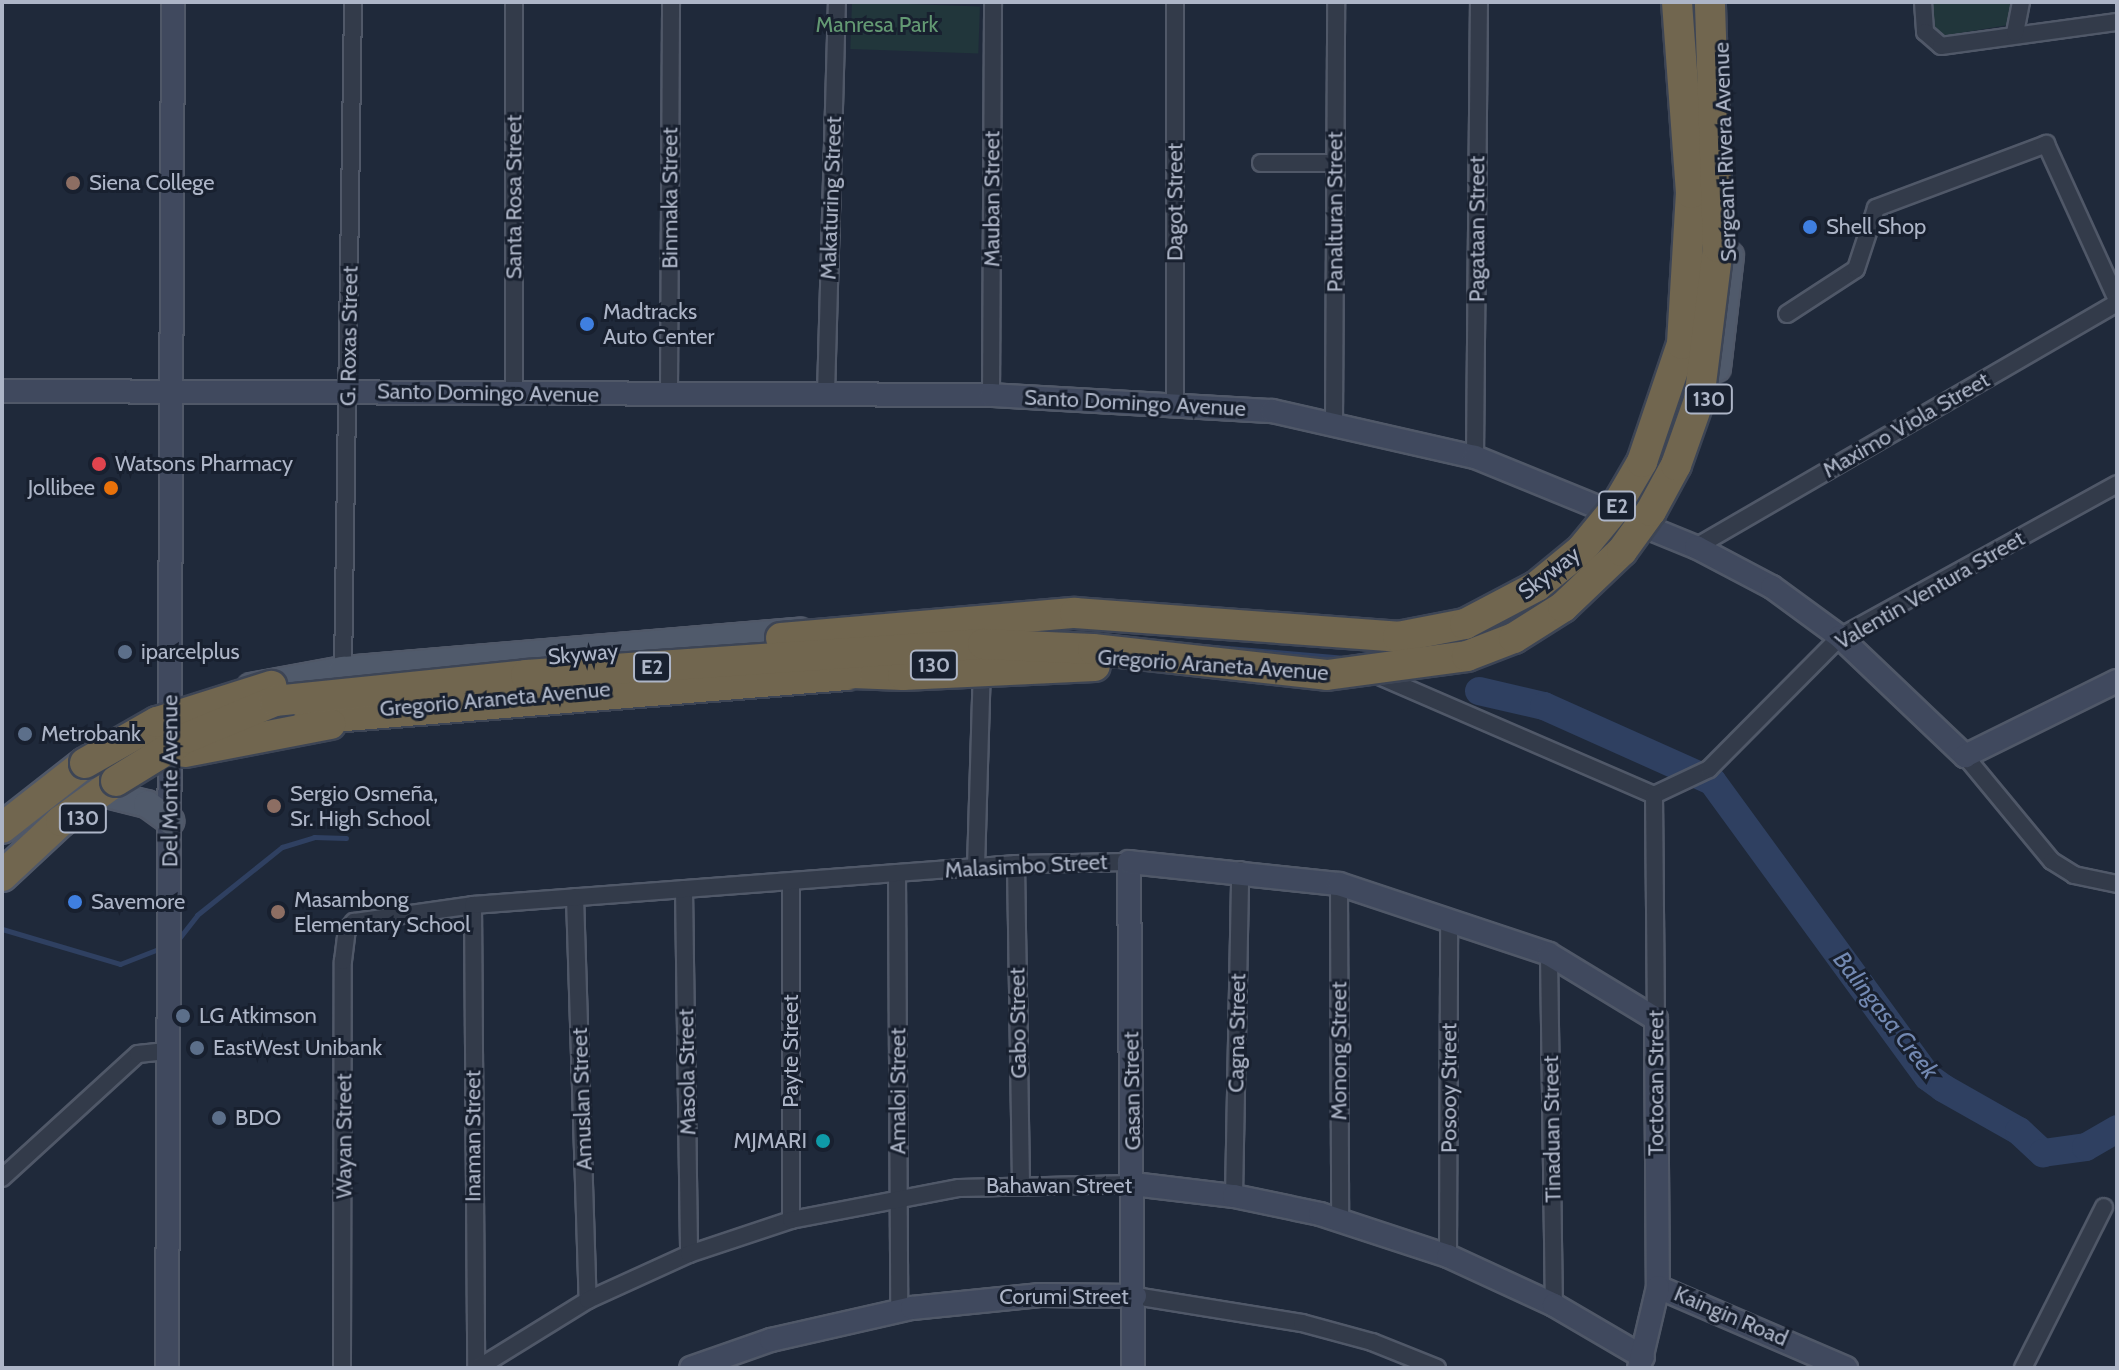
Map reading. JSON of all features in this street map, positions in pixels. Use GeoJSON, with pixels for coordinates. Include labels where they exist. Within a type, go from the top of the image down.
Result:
{"type":"FeatureCollection","features":[{"type":"Feature","properties":{"kind":"highway","name":"Skyway"},"geometry":{"type":"LineString","coordinates":[[2,826],[85,763],[157,722],[217,700],[314,678],[1075,613],[1146,615],[1347,636],[1433,634],[1501,609],[1581,550],[1614,510],[1642,462],[1682,344],[1691,193],[1677,2]]}},
{"type":"Feature","properties":{"kind":"highway","name":"Skyway"},"geometry":{"type":"LineString","coordinates":[[115,788],[186,738],[275,701],[526,675],[983,644],[1208,660],[1327,675],[1467,656],[1514,638],[1563,607],[1622,551],[1651,511],[1676,465],[1699,400],[1712,327],[1718,247],[1710,2]]}},
{"type":"Feature","properties":{"kind":"highway","name":"Skyway"},"geometry":{"type":"LineString","coordinates":[[85,763],[255,723],[966,667],[1146,615]]}},
{"type":"Feature","properties":{"kind":"highway","name":"Skyway"},"geometry":{"type":"LineString","coordinates":[[2,876],[61,821],[175,753],[297,711],[359,703],[786,670],[903,675],[1208,660]]}},
{"type":"Feature","properties":{"kind":"main road","name":"Sergeant Rivera Avenue"},"geometry":{"type":"LineString","coordinates":[[1604,506],[1660,376],[1677,305],[1682,199],[1677,2]]}},
{"type":"Feature","properties":{"kind":"main road","name":"Sergeant Rivera Avenue"},"geometry":{"type":"LineString","coordinates":[[1654,528],[1695,452],[1717,369],[1727,303],[1731,226],[1720,2]]}},
{"type":"Feature","properties":{"kind":"main road","name":"Gregorio Araneta Avenue"},"geometry":{"type":"LineString","coordinates":[[175,753],[375,708],[980,638],[1156,622],[1343,639],[1438,626],[1528,583],[1604,506]]}},
{"type":"Feature","properties":{"kind":"main road","name":"Gregorio Araneta Avenue"},"geometry":{"type":"LineString","coordinates":[[2,826],[70,769],[171,713],[234,690],[343,670],[980,638],[1379,676],[1440,674],[1472,666],[1556,626],[1609,584],[1654,528]]}},
{"type":"Feature","properties":{"kind":"main road"},"geometry":{"type":"LineString","coordinates":[[175,753],[225,714],[234,690]]}},
{"type":"Feature","properties":{"kind":"main road"},"geometry":{"type":"LineString","coordinates":[[115,788],[147,804],[170,821]]}},
{"type":"Feature","properties":{"kind":"main road","name":"130"},"geometry":{"type":"LineString","coordinates":[[2,884],[115,788]]}},
{"type":"Feature","properties":{"kind":"street","name":"Del Monte Avenue"},"geometry":{"type":"LineString","coordinates":[[167,1368],[168,973],[170,821],[175,753],[171,713],[173,2]]}},
{"type":"Feature","properties":{"kind":"street","name":"G. Roxas Street"},"geometry":{"type":"LineString","coordinates":[[343,670],[353,2]]}},
{"type":"Feature","properties":{"kind":"street","name":"Santa Rosa Street"},"geometry":{"type":"LineString","coordinates":[[514,2],[514,392]]}},
{"type":"Feature","properties":{"kind":"street","name":"Binmaka Street"},"geometry":{"type":"LineString","coordinates":[[669,394],[671,2]]}},
{"type":"Feature","properties":{"kind":"street","name":"Makaturing Street"},"geometry":{"type":"LineString","coordinates":[[826,394],[837,2]]}},
{"type":"Feature","properties":{"kind":"street","name":"Mauban Street"},"geometry":{"type":"LineString","coordinates":[[991,395],[993,2]]}},
{"type":"Feature","properties":{"kind":"street","name":"Dagot Street"},"geometry":{"type":"LineString","coordinates":[[1175,2],[1175,402]]}},
{"type":"Feature","properties":{"kind":"street","name":"Panalturan Street"},"geometry":{"type":"LineString","coordinates":[[1334,422],[1336,2]]}},
{"type":"Feature","properties":{"kind":"street","name":"Pagataan Street"},"geometry":{"type":"LineString","coordinates":[[1475,457],[1479,2]]}},
{"type":"Feature","properties":{"kind":"street"},"geometry":{"type":"LineString","coordinates":[[1923,2],[1931,41],[1941,46],[2015,33],[2117,22]]}},
{"type":"Feature","properties":{"kind":"street"},"geometry":{"type":"LineString","coordinates":[[2015,33],[2021,2]]}},
{"type":"Feature","properties":{"kind":"street"},"geometry":{"type":"LineString","coordinates":[[1787,314],[1856,269],[1876,208],[2046,144],[2117,301]]}},
{"type":"Feature","properties":{"kind":"street"},"geometry":{"type":"LineString","coordinates":[[1261,163],[1335,163]]}},
{"type":"Feature","properties":{"kind":"street","name":"Maximo Viola Street"},"geometry":{"type":"LineString","coordinates":[[1696,547],[2117,301]]}},
{"type":"Feature","properties":{"kind":"street","name":"Santo Domingo Avenue"},"geometry":{"type":"LineString","coordinates":[[2,391],[991,395],[1175,402],[1334,422],[1475,457],[1604,506],[1696,547],[1772,587],[1840,637],[1965,756],[2052,861],[2074,875],[2117,884]]}},
{"type":"Feature","properties":{"kind":"street","name":"Valentin Ventura Street"},"geometry":{"type":"LineString","coordinates":[[1654,795],[1681,785],[1709,769],[1840,637],[2117,484]]}},
{"type":"Feature","properties":{"kind":"street"},"geometry":{"type":"LineString","coordinates":[[976,867],[980,638]]}},
{"type":"Feature","properties":{"kind":"street"},"geometry":{"type":"LineString","coordinates":[[1379,676],[1654,795]]}},
{"type":"Feature","properties":{"kind":"street"},"geometry":{"type":"LineString","coordinates":[[1965,756],[2117,681]]}},
{"type":"Feature","properties":{"kind":"street","name":"Toctocan Street"},"geometry":{"type":"LineString","coordinates":[[1641,1363],[1658,1287],[1654,795]]}},
{"type":"Feature","properties":{"kind":"street","name":"Malasimbo Street"},"geometry":{"type":"LineString","coordinates":[[368,917],[473,905],[1016,864],[1129,862],[1240,870],[1339,884],[1549,954],[1656,1019]]}},
{"type":"Feature","properties":{"kind":"street","name":"Gasan Street"},"geometry":{"type":"LineString","coordinates":[[1129,862],[1135,1296],[1133,1368]]}},
{"type":"Feature","properties":{"kind":"street","name":"Gabo Street"},"geometry":{"type":"LineString","coordinates":[[1016,864],[1021,1183]]}},
{"type":"Feature","properties":{"kind":"street","name":"Cagna Street"},"geometry":{"type":"LineString","coordinates":[[1234,1196],[1240,870]]}},
{"type":"Feature","properties":{"kind":"street","name":"Amaloi Street"},"geometry":{"type":"LineString","coordinates":[[897,873],[899,1310]]}},
{"type":"Feature","properties":{"kind":"street","name":"Payte Street"},"geometry":{"type":"LineString","coordinates":[[791,882],[791,1220]]}},
{"type":"Feature","properties":{"kind":"street","name":"Monong Street"},"geometry":{"type":"LineString","coordinates":[[1339,884],[1340,1219]]}},
{"type":"Feature","properties":{"kind":"street","name":"Masola Street"},"geometry":{"type":"LineString","coordinates":[[684,889],[689,1254]]}},
{"type":"Feature","properties":{"kind":"street","name":"Amuslan Street"},"geometry":{"type":"LineString","coordinates":[[575,897],[588,1300]]}},
{"type":"Feature","properties":{"kind":"street","name":"Inaman Street"},"geometry":{"type":"LineString","coordinates":[[473,905],[477,1368]]}},
{"type":"Feature","properties":{"kind":"street","name":"Wayan Street"},"geometry":{"type":"LineString","coordinates":[[342,1368],[343,948],[350,925],[368,917]]}},
{"type":"Feature","properties":{"kind":"street","name":"Posooy Street"},"geometry":{"type":"LineString","coordinates":[[1448,1256],[1449,920]]}},
{"type":"Feature","properties":{"kind":"street","name":"Tinaduan Street"},"geometry":{"type":"LineString","coordinates":[[1549,954],[1554,1305]]}},
{"type":"Feature","properties":{"kind":"street"},"geometry":{"type":"LineString","coordinates":[[2,1178],[138,1054],[169,1051]]}},
{"type":"Feature","properties":{"kind":"street","name":"Bahawan Street"},"geometry":{"type":"LineString","coordinates":[[477,1368],[588,1300],[689,1254],[791,1220],[898,1196],[1021,1183],[1133,1184],[1234,1196],[1340,1219],[1448,1256],[1554,1305],[1641,1363]]}},
{"type":"Feature","properties":{"kind":"street"},"geometry":{"type":"LineString","coordinates":[[2023,1368],[2104,1207]]}},
{"type":"Feature","properties":{"kind":"street","name":"Kaingin Road"},"geometry":{"type":"LineString","coordinates":[[1658,1287],[1846,1368]]}},
{"type":"Feature","properties":{"kind":"street","name":"Corumi Street"},"geometry":{"type":"LineString","coordinates":[[691,1368],[771,1340],[899,1310],[1040,1295],[1135,1296],[1302,1323],[1437,1368]]}},
{"type":"Feature","properties":{"kind":"green space","name":"Manresa Park"},"geometry":{"type":"Polygon","coordinates":[[[852,2],[980,6],[978,53],[850,49],[852,2]]]}},
{"type":"Feature","properties":{"kind":"green space"},"geometry":{"type":"Polygon","coordinates":[[[1930,2],[2013,2],[2008,25],[1942,36],[1932,29],[1930,2]]]}},
{"type":"Feature","properties":{"kind":"waterway"},"geometry":{"type":"LineString","coordinates":[[1203,646],[1345,658],[1388,650]]}},
{"type":"Feature","properties":{"kind":"waterway","name":"Balingasa Creek"},"geometry":{"type":"LineString","coordinates":[[1479,691],[1544,706],[1712,781],[1928,1077],[1943,1088],[2019,1131],[2043,1153],[2086,1147],[2117,1129]]}},
{"type":"Feature","properties":{"kind":"waterway"},"geometry":{"type":"LineString","coordinates":[[177,941],[197,915],[282,847],[314,837],[346,838]]}},
{"type":"Feature","properties":{"kind":"waterway"},"geometry":{"type":"LineString","coordinates":[[2,929],[120,964],[161,948]]}},
{"type":"Feature","properties":{"kind":"place","name":"Siena College"},"geometry":{"type":"Point","coordinates":[73,183]}},
{"type":"Feature","properties":{"kind":"place","name":"Shell Shop"},"geometry":{"type":"Point","coordinates":[1810,227]}},
{"type":"Feature","properties":{"kind":"place","name":"Madtracks Auto Center"},"geometry":{"type":"Point","coordinates":[587,324]}},
{"type":"Feature","properties":{"kind":"place","name":"Watsons Pharmacy"},"geometry":{"type":"Point","coordinates":[99,464]}},
{"type":"Feature","properties":{"kind":"place","name":"Jollibee"},"geometry":{"type":"Point","coordinates":[111,488]}},
{"type":"Feature","properties":{"kind":"place","name":"iparcelplus"},"geometry":{"type":"Point","coordinates":[125,652]}},
{"type":"Feature","properties":{"kind":"place","name":"Metrobank"},"geometry":{"type":"Point","coordinates":[25,734]}},
{"type":"Feature","properties":{"kind":"place","name":"Sergio Osmeña, Sr. High School"},"geometry":{"type":"Point","coordinates":[274,806]}},
{"type":"Feature","properties":{"kind":"place","name":"Savemore"},"geometry":{"type":"Point","coordinates":[75,902]}},
{"type":"Feature","properties":{"kind":"place","name":"Masambong Elementary School"},"geometry":{"type":"Point","coordinates":[278,912]}},
{"type":"Feature","properties":{"kind":"place","name":"LG Atkimson"},"geometry":{"type":"Point","coordinates":[183,1016]}},
{"type":"Feature","properties":{"kind":"place","name":"EastWest Unibank"},"geometry":{"type":"Point","coordinates":[197,1048]}},
{"type":"Feature","properties":{"kind":"place","name":"BDO"},"geometry":{"type":"Point","coordinates":[219,1118]}},
{"type":"Feature","properties":{"kind":"place","name":"MJMARI"},"geometry":{"type":"Point","coordinates":[823,1141]}}]}
